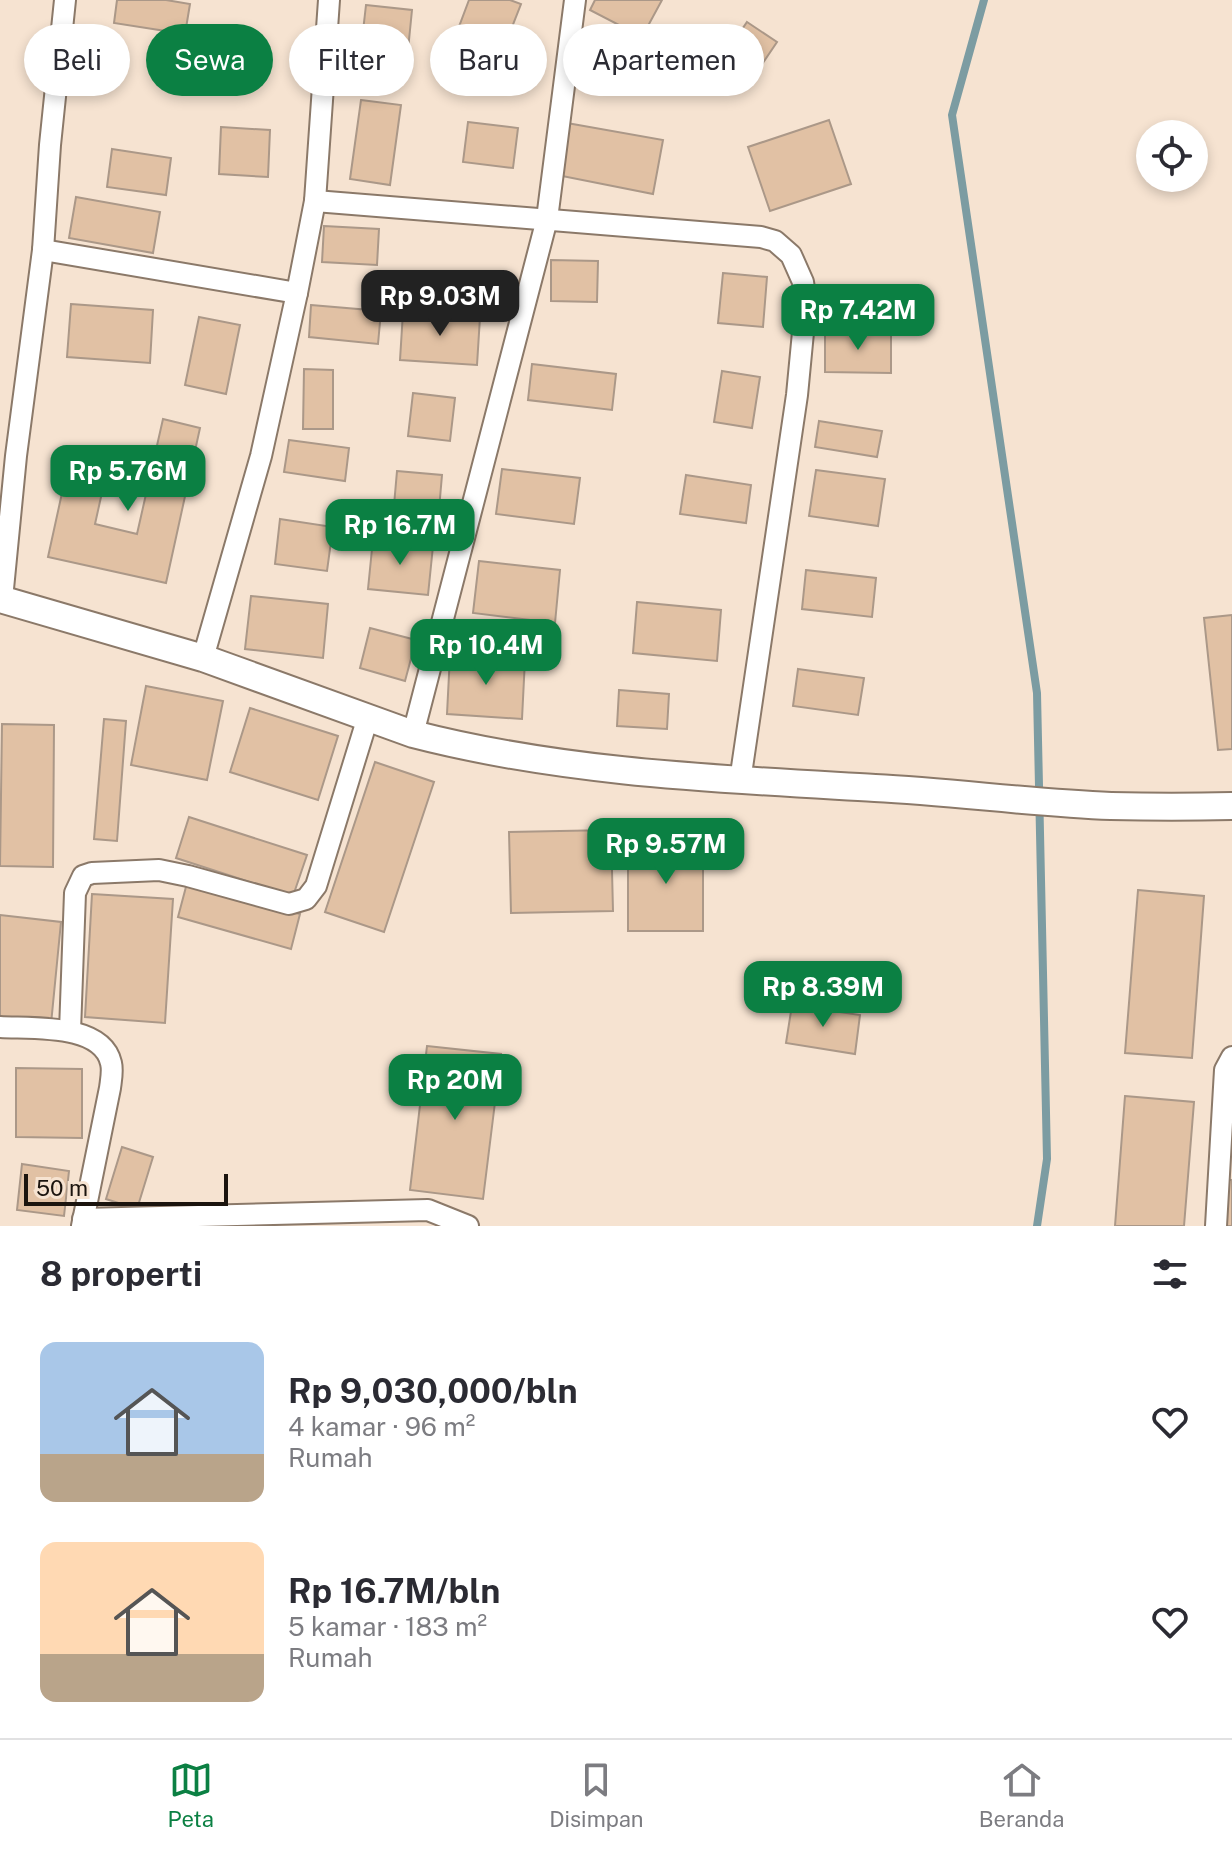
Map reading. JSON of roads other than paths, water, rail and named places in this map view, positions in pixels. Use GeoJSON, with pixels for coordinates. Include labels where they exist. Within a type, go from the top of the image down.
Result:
{"type":"FeatureCollection","features":[{"type":"Feature","properties":{"kind":"street"},"geometry":{"type":"LineString","coordinates":[[65,0],[43,250],[1,599],[203,658],[413,734],[572,765],[740,781],[1110,806],[1232,806]]}},
{"type":"Feature","properties":{"kind":"street"},"geometry":{"type":"LineString","coordinates":[[203,658],[261,456],[315,201],[329,0]]}},
{"type":"Feature","properties":{"kind":"street"},"geometry":{"type":"LineString","coordinates":[[413,734],[547,219],[575,0]]}},
{"type":"Feature","properties":{"kind":"street"},"geometry":{"type":"LineString","coordinates":[[315,201],[761,237],[775,241],[791,255],[803,282],[806,301],[797,395],[740,781]]}},
{"type":"Feature","properties":{"kind":"street"},"geometry":{"type":"LineString","coordinates":[[43,250],[297,293]]}},
{"type":"Feature","properties":{"kind":"street"},"geometry":{"type":"LineString","coordinates":[[70,1031],[75,893],[83,876],[159,870],[289,904],[301,902],[316,886],[368,717]]}},
{"type":"Feature","properties":{"kind":"street"},"geometry":{"type":"LineString","coordinates":[[0,1027],[70,1031],[100,1044],[112,1067],[83,1223],[428,1210],[468,1226]]}},
{"type":"Feature","properties":{"kind":"street"},"geometry":{"type":"LineString","coordinates":[[1216,1226],[1225,1070],[1232,1057]]}},
{"type":"Feature","properties":{"kind":"waterway"},"geometry":{"type":"LineString","coordinates":[[984,0],[952,115],[1037,693],[1047,1159],[1037,1226]]}}]}
